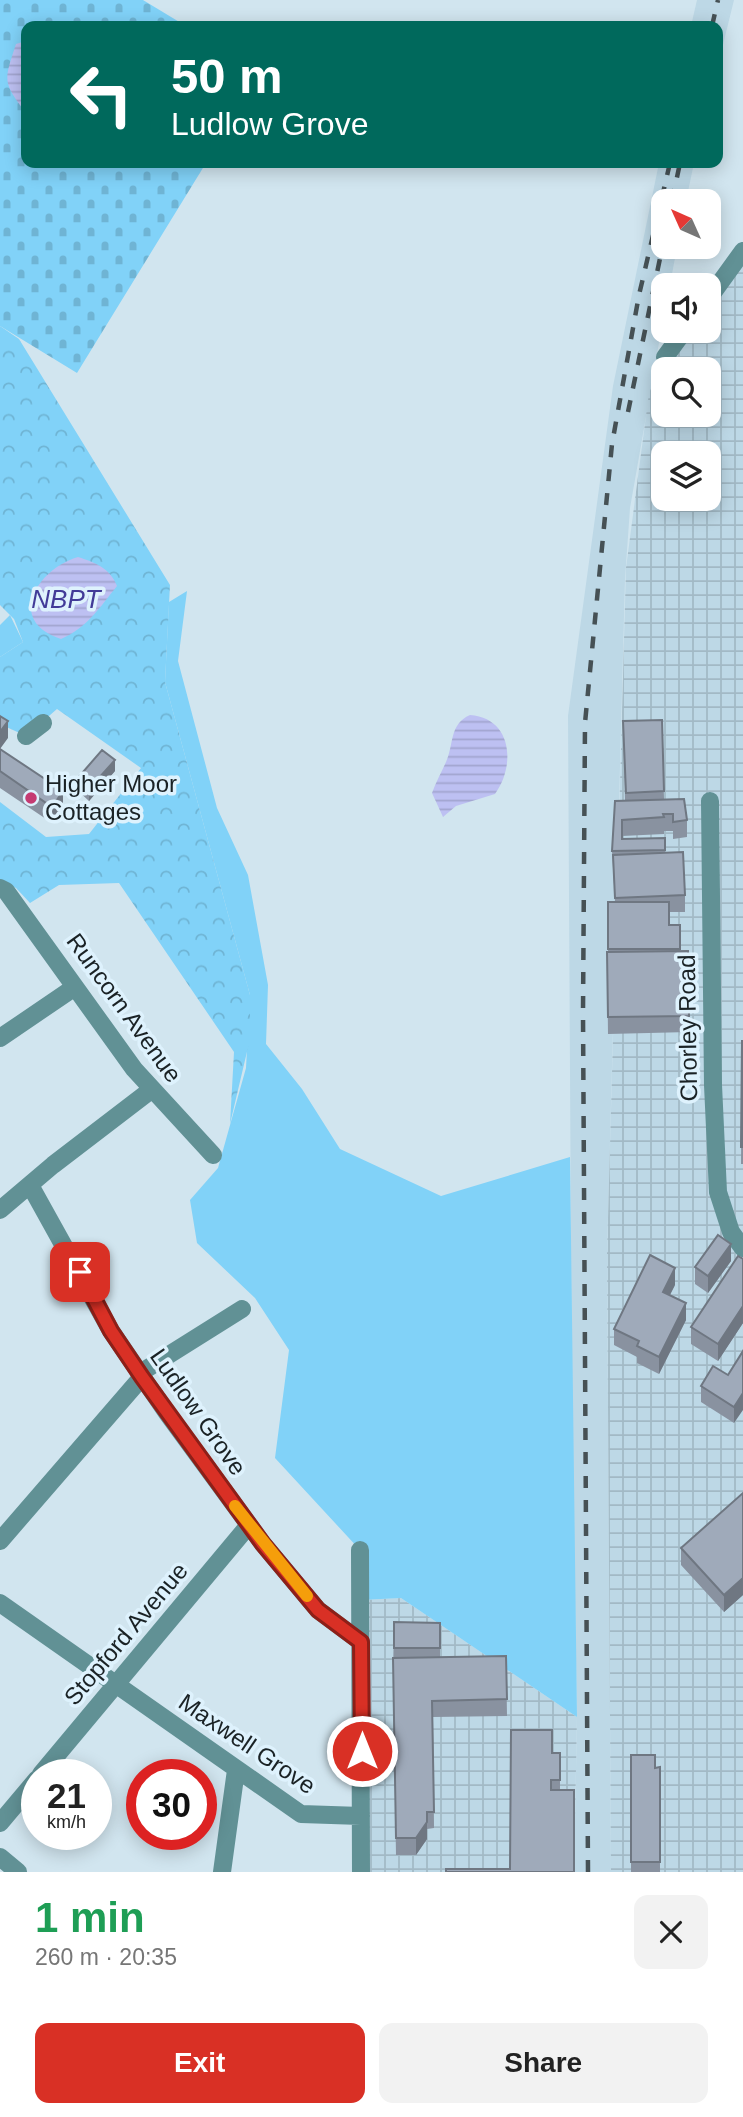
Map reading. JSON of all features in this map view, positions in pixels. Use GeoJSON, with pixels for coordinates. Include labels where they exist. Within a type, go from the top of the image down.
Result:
{"type":"FeatureCollection","features":[{"type":"Feature","properties":{"kind":"street"},"geometry":{"type":"LineString","coordinates":[[721,281],[743,251]]}},
{"type":"Feature","properties":{"kind":"street"},"geometry":{"type":"LineString","coordinates":[[665,357],[675,343]]}},
{"type":"Feature","properties":{"kind":"street"},"geometry":{"type":"LineString","coordinates":[[26,736],[43,723]]}},
{"type":"Feature","properties":{"kind":"street","name":"Chorley Road"},"geometry":{"type":"LineString","coordinates":[[709,801],[713,1085],[718,1192],[731,1232],[743,1248]]}},
{"type":"Feature","properties":{"kind":"street","name":"Runcorn Avenue"},"geometry":{"type":"LineString","coordinates":[[0,888],[6,891],[46,944],[151,1090],[213,1155]]}},
{"type":"Feature","properties":{"kind":"street"},"geometry":{"type":"LineString","coordinates":[[0,1038],[75,987]]}},
{"type":"Feature","properties":{"kind":"street"},"geometry":{"type":"LineString","coordinates":[[0,1210],[151,1090]]}},
{"type":"Feature","properties":{"kind":"street","name":"Ludlow Grove"},"geometry":{"type":"LineString","coordinates":[[30,1185],[111,1331],[249,1525],[318,1610],[361,1642]]}},
{"type":"Feature","properties":{"kind":"street"},"geometry":{"type":"LineString","coordinates":[[0,1541],[141,1375],[242,1309]]}},
{"type":"Feature","properties":{"kind":"street","name":"Stopford Avenue"},"geometry":{"type":"LineString","coordinates":[[54,1759],[249,1525]]}},
{"type":"Feature","properties":{"kind":"street"},"geometry":{"type":"LineString","coordinates":[[360,1550],[361,1872]]}},
{"type":"Feature","properties":{"kind":"street","name":"Maxwell Grove"},"geometry":{"type":"LineString","coordinates":[[0,1603],[301,1814],[361,1816]]}},
{"type":"Feature","properties":{"kind":"street"},"geometry":{"type":"LineString","coordinates":[[222,1872],[236,1770]]}},
{"type":"Feature","properties":{"kind":"street"},"geometry":{"type":"LineString","coordinates":[[0,1824],[21,1798]]}},
{"type":"Feature","properties":{"kind":"street"},"geometry":{"type":"LineString","coordinates":[[0,1857],[18,1872]]}},
{"type":"Feature","properties":{"kind":"shaded area"},"geometry":{"type":"Polygon","coordinates":[[[697,0],[734,0],[723,45],[723,21],[692,21],[697,0]]]}},
{"type":"Feature","properties":{"kind":"shaded area"},"geometry":{"type":"Polygon","coordinates":[[[658,168],[693,168],[689,189],[654,189],[658,168]]]}},
{"type":"Feature","properties":{"kind":"shaded area"},"geometry":{"type":"Polygon","coordinates":[[[651,202],[651,259],[675,259],[672,273],[651,273],[651,343],[659,343],[657,357],[651,357],[651,388],[630,508],[625,579],[607,1254],[611,1872],[574,1872],[577,1717],[572,1427],[568,716],[613,386],[651,202]]]}},
{"type":"Feature","properties":{"kind":"shaded area"},"geometry":{"type":"Polygon","coordinates":[[[743,256],[743,1872],[611,1872],[607,1254],[626,568],[651,388],[651,427],[721,427],[721,357],[665,357],[675,343],[721,343],[721,283],[743,256]]]}},
{"type":"Feature","properties":{"kind":"shaded area"},"geometry":{"type":"Polygon","coordinates":[[[401,1598],[577,1717],[574,1872],[361,1872],[361,1600],[401,1598]]]}},
{"type":"Feature","properties":{"kind":"green space"},"geometry":{"type":"Polygon","coordinates":[[[0,0],[143,0],[178,21],[21,21],[21,168],[203,168],[77,373],[0,326],[0,0]]]}},
{"type":"Feature","properties":{"kind":"green space"},"geometry":{"type":"Polygon","coordinates":[[[0,326],[19,339],[170,585],[165,682],[250,995],[250,1039],[230,1124],[234,1052],[119,883],[59,885],[30,903],[16,888],[0,881],[0,802],[46,837],[89,834],[141,768],[57,709],[26,736],[0,724],[0,657],[23,642],[14,619],[0,605],[0,326]]]}},
{"type":"Feature","properties":{"kind":"green space"},"geometry":{"type":"Polygon","coordinates":[[[187,591],[178,661],[217,808],[248,875],[268,985],[266,1044],[302,1089],[340,1149],[441,1196],[570,1157],[577,1717],[401,1598],[361,1600],[360,1550],[275,1458],[289,1350],[255,1298],[197,1243],[190,1200],[218,1168],[246,1068],[250,995],[165,682],[169,602],[187,591]]]}},
{"type":"Feature","properties":{"kind":"green space"},"geometry":{"type":"Polygon","coordinates":[[[10,615],[23,642],[0,657],[0,625],[10,615]]]}},
{"type":"Feature","properties":{"kind":"water"},"geometry":{"type":"Polygon","coordinates":[[[21,42],[21,106],[9,87],[8,80],[16,44],[21,42]]]}},
{"type":"Feature","properties":{"kind":"water","name":"NBPT"},"geometry":{"type":"Polygon","coordinates":[[[78,557],[106,570],[117,586],[86,623],[61,639],[44,631],[34,620],[31,608],[33,596],[50,572],[78,557]]]}},
{"type":"Feature","properties":{"kind":"water"},"geometry":{"type":"Polygon","coordinates":[[[470,715],[484,718],[502,734],[506,745],[506,770],[495,794],[456,806],[443,817],[432,793],[448,755],[455,729],[470,715]]]}},
{"type":"Feature","properties":{"kind":"building"},"geometry":{"type":"Polygon","coordinates":[[[0,716],[8,721],[0,732],[0,716]]]}},
{"type":"Feature","properties":{"kind":"building"},"geometry":{"type":"Polygon","coordinates":[[[662,720],[664,791],[626,793],[623,721],[662,720]]]}},
{"type":"Feature","properties":{"kind":"building"},"geometry":{"type":"Polygon","coordinates":[[[0,749],[63,791],[52,807],[0,771],[0,749]]]}},
{"type":"Feature","properties":{"kind":"building"},"geometry":{"type":"Polygon","coordinates":[[[102,750],[115,760],[89,789],[77,779],[102,750]]]}},
{"type":"Feature","properties":{"kind":"building"},"geometry":{"type":"Polygon","coordinates":[[[684,799],[687,820],[673,822],[673,814],[663,814],[664,817],[622,820],[622,839],[665,838],[665,850],[612,851],[615,801],[684,799]]]}},
{"type":"Feature","properties":{"kind":"building"},"geometry":{"type":"Polygon","coordinates":[[[683,852],[685,895],[615,898],[613,855],[683,852]]]}},
{"type":"Feature","properties":{"kind":"building"},"geometry":{"type":"Polygon","coordinates":[[[608,902],[669,902],[669,925],[680,925],[680,949],[608,949],[608,902]]]}},
{"type":"Feature","properties":{"kind":"building"},"geometry":{"type":"Polygon","coordinates":[[[688,951],[689,1016],[608,1017],[607,952],[688,951]]]}},
{"type":"Feature","properties":{"kind":"building"},"geometry":{"type":"Polygon","coordinates":[[[742,1041],[743,1147],[741,1147],[742,1041]]]}},
{"type":"Feature","properties":{"kind":"building"},"geometry":{"type":"Polygon","coordinates":[[[718,1235],[731,1244],[708,1276],[695,1267],[718,1235]]]}},
{"type":"Feature","properties":{"kind":"building"},"geometry":{"type":"Polygon","coordinates":[[[650,1255],[675,1268],[663,1292],[686,1303],[659,1357],[637,1346],[639,1341],[614,1329],[650,1255]]]}},
{"type":"Feature","properties":{"kind":"building"},"geometry":{"type":"Polygon","coordinates":[[[738,1256],[743,1259],[743,1306],[718,1344],[691,1327],[738,1256]]]}},
{"type":"Feature","properties":{"kind":"building"},"geometry":{"type":"Polygon","coordinates":[[[743,1351],[743,1393],[734,1407],[701,1386],[713,1366],[728,1375],[743,1351]]]}},
{"type":"Feature","properties":{"kind":"building"},"geometry":{"type":"Polygon","coordinates":[[[743,1493],[743,1578],[724,1595],[681,1548],[743,1493]]]}},
{"type":"Feature","properties":{"kind":"building"},"geometry":{"type":"Polygon","coordinates":[[[394,1622],[440,1623],[440,1648],[394,1648],[394,1622]]]}},
{"type":"Feature","properties":{"kind":"building"},"geometry":{"type":"Polygon","coordinates":[[[506,1656],[507,1699],[432,1701],[434,1812],[427,1812],[427,1822],[416,1838],[396,1838],[393,1658],[506,1656]]]}},
{"type":"Feature","properties":{"kind":"building"},"geometry":{"type":"Polygon","coordinates":[[[511,1730],[552,1730],[552,1753],[560,1753],[560,1780],[551,1780],[551,1790],[574,1790],[574,1872],[446,1872],[446,1869],[510,1869],[511,1730]]]}},
{"type":"Feature","properties":{"kind":"building"},"geometry":{"type":"Polygon","coordinates":[[[631,1755],[655,1755],[655,1768],[660,1767],[660,1862],[631,1862],[631,1755]]]}},
{"type":"Feature","properties":{"kind":"railway"},"geometry":{"type":"LineString","coordinates":[[713,21],[718,0]]}},
{"type":"Feature","properties":{"kind":"railway"},"geometry":{"type":"LineString","coordinates":[[588,1872],[583,1013],[585,723],[612,444],[639,295],[669,168]]}},
{"type":"Feature","properties":{"kind":"railway"},"geometry":{"type":"LineString","coordinates":[[675,189],[679,168]]}},
{"type":"Feature","properties":{"kind":"railway"},"geometry":{"type":"LineString","coordinates":[[628,412],[660,259]]}},
{"type":"Feature","properties":{"kind":"slow traffic"},"geometry":{"type":"LineString","coordinates":[[235,1506],[307,1596]]}},
{"type":"Feature","properties":{"kind":"place","name":"Higher Moor Cottages"},"geometry":{"type":"Point","coordinates":[31,798]}},
{"type":"Feature","properties":{"kind":"route"},"geometry":{"type":"LineString","coordinates":[[80,1272],[111,1331],[263,1544],[318,1610],[361,1642],[362,1751]]}}]}
